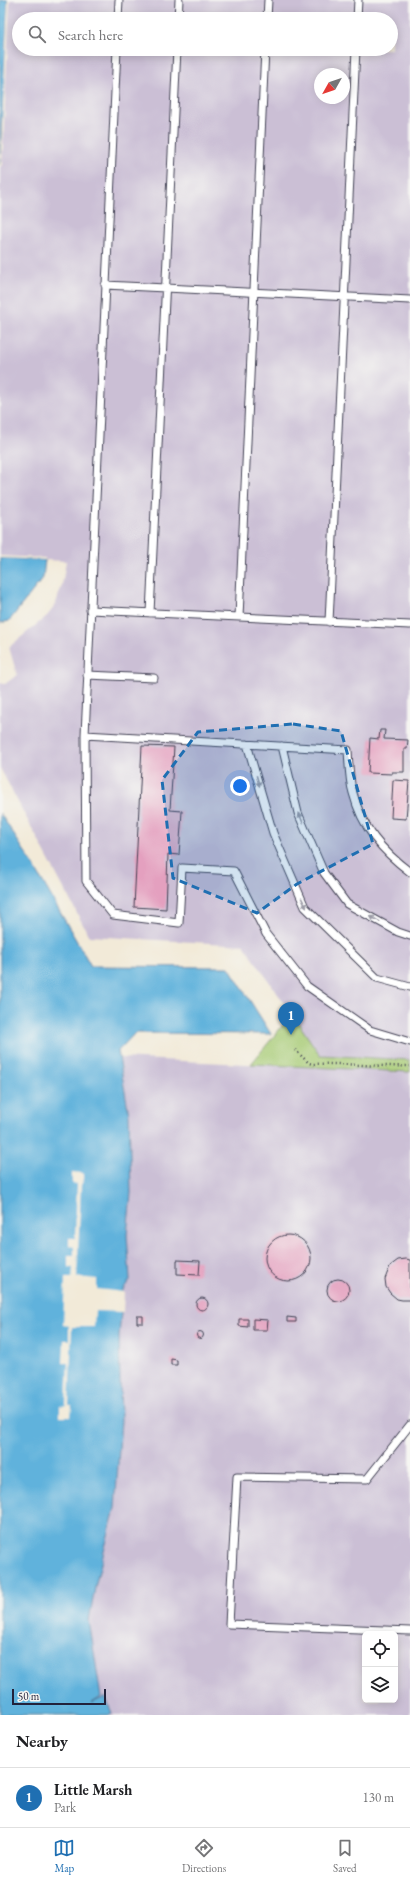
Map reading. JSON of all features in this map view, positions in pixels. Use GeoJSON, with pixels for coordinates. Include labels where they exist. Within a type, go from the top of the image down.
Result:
{"type":"FeatureCollection","features":[{"type":"Feature","properties":{"kind":"lane"},"geometry":{"type":"LineString","coordinates":[[118,12],[119,0]]}},
{"type":"Feature","properties":{"kind":"lane"},"geometry":{"type":"LineString","coordinates":[[178,12],[179,0]]}},
{"type":"Feature","properties":{"kind":"lane"},"geometry":{"type":"LineString","coordinates":[[267,12],[268,0]]}},
{"type":"Feature","properties":{"kind":"lane"},"geometry":{"type":"LineString","coordinates":[[357,12],[358,0]]}},
{"type":"Feature","properties":{"kind":"lane"},"geometry":{"type":"LineString","coordinates":[[117,56],[87,675],[85,735],[86,881],[113,915],[179,923],[182,868],[234,871],[266,934],[307,986],[370,1030],[410,1042]]}},
{"type":"Feature","properties":{"kind":"lane"},"geometry":{"type":"LineString","coordinates":[[150,613],[177,56]]}},
{"type":"Feature","properties":{"kind":"lane"},"geometry":{"type":"LineString","coordinates":[[239,617],[266,56]]}},
{"type":"Feature","properties":{"kind":"lane"},"geometry":{"type":"LineString","coordinates":[[329,622],[356,56]]}},
{"type":"Feature","properties":{"kind":"lane"},"geometry":{"type":"LineString","coordinates":[[105,285],[410,300]]}},
{"type":"Feature","properties":{"kind":"lane"},"geometry":{"type":"LineString","coordinates":[[90,610],[410,626]]}},
{"type":"Feature","properties":{"kind":"lane"},"geometry":{"type":"LineString","coordinates":[[87,675],[154,678]]}},
{"type":"Feature","properties":{"kind":"lane"},"geometry":{"type":"LineString","coordinates":[[85,735],[348,750],[352,792],[366,828],[390,857],[410,872]]}},
{"type":"Feature","properties":{"kind":"lane"},"geometry":{"type":"LineString","coordinates":[[247,744],[273,833],[305,907],[376,978],[410,987]]}},
{"type":"Feature","properties":{"kind":"lane"},"geometry":{"type":"LineString","coordinates":[[282,746],[298,813],[324,873],[347,904],[398,932],[410,936]]}},
{"type":"Feature","properties":{"kind":"lane"},"geometry":{"type":"LineString","coordinates":[[410,1425],[367,1479],[237,1477],[229,1624],[410,1631]]}},
{"type":"Feature","properties":{"kind":"path"},"geometry":{"type":"LineString","coordinates":[[295,1050],[312,1064],[340,1063],[410,1066]]}},
{"type":"Feature","properties":{"kind":"highlighted area"},"geometry":{"type":"Polygon","coordinates":[[[293,724],[341,731],[373,844],[297,884],[257,913],[173,878],[162,780],[198,732],[293,724]]]}},
{"type":"Feature","properties":{"kind":"shaded area"},"geometry":{"type":"Polygon","coordinates":[[[8,0],[410,0],[410,1060],[320,1055],[244,945],[89,936],[0,768],[0,683],[5,684],[17,675],[9,647],[47,616],[55,606],[62,585],[66,561],[0,558],[0,165],[8,0]]]}},
{"type":"Feature","properties":{"kind":"shaded area"},"geometry":{"type":"Polygon","coordinates":[[[120,1058],[410,1072],[410,1715],[90,1715],[92,1702],[89,1620],[96,1583],[115,1508],[121,1420],[119,1336],[123,1289],[130,1280],[127,1235],[131,1193],[129,1115],[120,1058]]]}},
{"type":"Feature","properties":{"kind":"green space"},"geometry":{"type":"Polygon","coordinates":[[[292,1014],[320,1055],[410,1060],[410,1072],[251,1064],[292,1014]]]}},
{"type":"Feature","properties":{"kind":"water"},"geometry":{"type":"Polygon","coordinates":[[[0,0],[8,0],[0,165],[0,0]]]}},
{"type":"Feature","properties":{"kind":"water"},"geometry":{"type":"Polygon","coordinates":[[[0,558],[45,560],[43,578],[9,621],[0,623],[0,558]]]}},
{"type":"Feature","properties":{"kind":"water"},"geometry":{"type":"Polygon","coordinates":[[[0,813],[32,863],[91,966],[229,967],[271,1034],[135,1033],[118,1051],[129,1115],[131,1193],[127,1235],[130,1280],[123,1289],[119,1336],[121,1420],[115,1508],[96,1583],[89,1620],[101,1697],[92,1703],[105,1697],[112,1713],[108,1715],[0,1715],[0,813]]]}},
{"type":"Feature","properties":{"kind":"pier"},"geometry":{"type":"Polygon","coordinates":[[[8,0],[10,0],[2,165],[0,167],[8,0]]]}},
{"type":"Feature","properties":{"kind":"pier"},"geometry":{"type":"Polygon","coordinates":[[[0,556],[45,558],[45,560],[0,558],[0,556]]]}},
{"type":"Feature","properties":{"kind":"pier"},"geometry":{"type":"Polygon","coordinates":[[[72,1172],[83,1173],[83,1184],[81,1184],[77,1277],[97,1279],[97,1289],[124,1292],[123,1312],[95,1311],[94,1327],[72,1327],[69,1405],[72,1405],[71,1417],[60,1417],[60,1406],[66,1405],[68,1363],[63,1363],[64,1340],[69,1340],[69,1326],[63,1325],[65,1278],[72,1278],[73,1268],[68,1267],[68,1255],[74,1255],[74,1247],[69,1246],[69,1238],[75,1238],[77,1184],[72,1183],[72,1172]]]}},
{"type":"Feature","properties":{"kind":"building"},"geometry":{"type":"Polygon","coordinates":[[[380,730],[385,730],[384,739],[408,740],[407,749],[404,749],[404,772],[392,772],[392,774],[368,773],[370,738],[379,739],[380,730]]]}},
{"type":"Feature","properties":{"kind":"building"},"geometry":{"type":"Polygon","coordinates":[[[142,746],[174,747],[170,810],[182,811],[179,855],[168,854],[166,909],[134,907],[142,746]]]}},
{"type":"Feature","properties":{"kind":"building"},"geometry":{"type":"Polygon","coordinates":[[[393,780],[409,781],[406,819],[391,818],[393,780]]]}},
{"type":"Feature","properties":{"kind":"building"},"geometry":{"type":"Polygon","coordinates":[[[283,1235],[293,1235],[301,1239],[307,1245],[311,1253],[311,1263],[307,1271],[301,1277],[293,1281],[283,1281],[275,1277],[269,1271],[265,1263],[265,1253],[269,1245],[275,1239],[283,1235]]]}},
{"type":"Feature","properties":{"kind":"building"},"geometry":{"type":"Polygon","coordinates":[[[177,1260],[200,1261],[199,1275],[177,1274],[177,1260]]]}},
{"type":"Feature","properties":{"kind":"building"},"geometry":{"type":"Polygon","coordinates":[[[398,1260],[410,1260],[410,1300],[402,1300],[397,1299],[390,1293],[386,1287],[385,1279],[390,1266],[398,1260]]]}},
{"type":"Feature","properties":{"kind":"building"},"geometry":{"type":"Polygon","coordinates":[[[338,1279],[342,1280],[348,1286],[348,1294],[342,1300],[338,1301],[334,1300],[328,1294],[327,1290],[328,1286],[334,1280],[338,1279]]]}},
{"type":"Feature","properties":{"kind":"building"},"geometry":{"type":"Polygon","coordinates":[[[200,1298],[204,1298],[208,1304],[204,1310],[200,1310],[196,1306],[196,1302],[200,1298]]]}},
{"type":"Feature","properties":{"kind":"building"},"geometry":{"type":"Polygon","coordinates":[[[137,1316],[143,1316],[143,1323],[137,1323],[137,1316]]]}},
{"type":"Feature","properties":{"kind":"building"},"geometry":{"type":"Polygon","coordinates":[[[287,1317],[296,1318],[296,1322],[287,1322],[287,1317]]]}},
{"type":"Feature","properties":{"kind":"building"},"geometry":{"type":"Polygon","coordinates":[[[239,1319],[248,1319],[248,1327],[239,1326],[239,1319]]]}},
{"type":"Feature","properties":{"kind":"building"},"geometry":{"type":"Polygon","coordinates":[[[253,1319],[268,1320],[267,1330],[253,1330],[253,1319]]]}},
{"type":"Feature","properties":{"kind":"building"},"geometry":{"type":"Polygon","coordinates":[[[200,1331],[203,1332],[203,1338],[200,1339],[197,1338],[196,1335],[197,1332],[200,1331]]]}},
{"type":"Feature","properties":{"kind":"building"},"geometry":{"type":"Polygon","coordinates":[[[171,1359],[177,1360],[177,1365],[171,1365],[171,1359]]]}},
{"type":"Feature","properties":{"kind":"place","name":"Little Marsh"},"geometry":{"type":"Point","coordinates":[291,1035]}}]}
